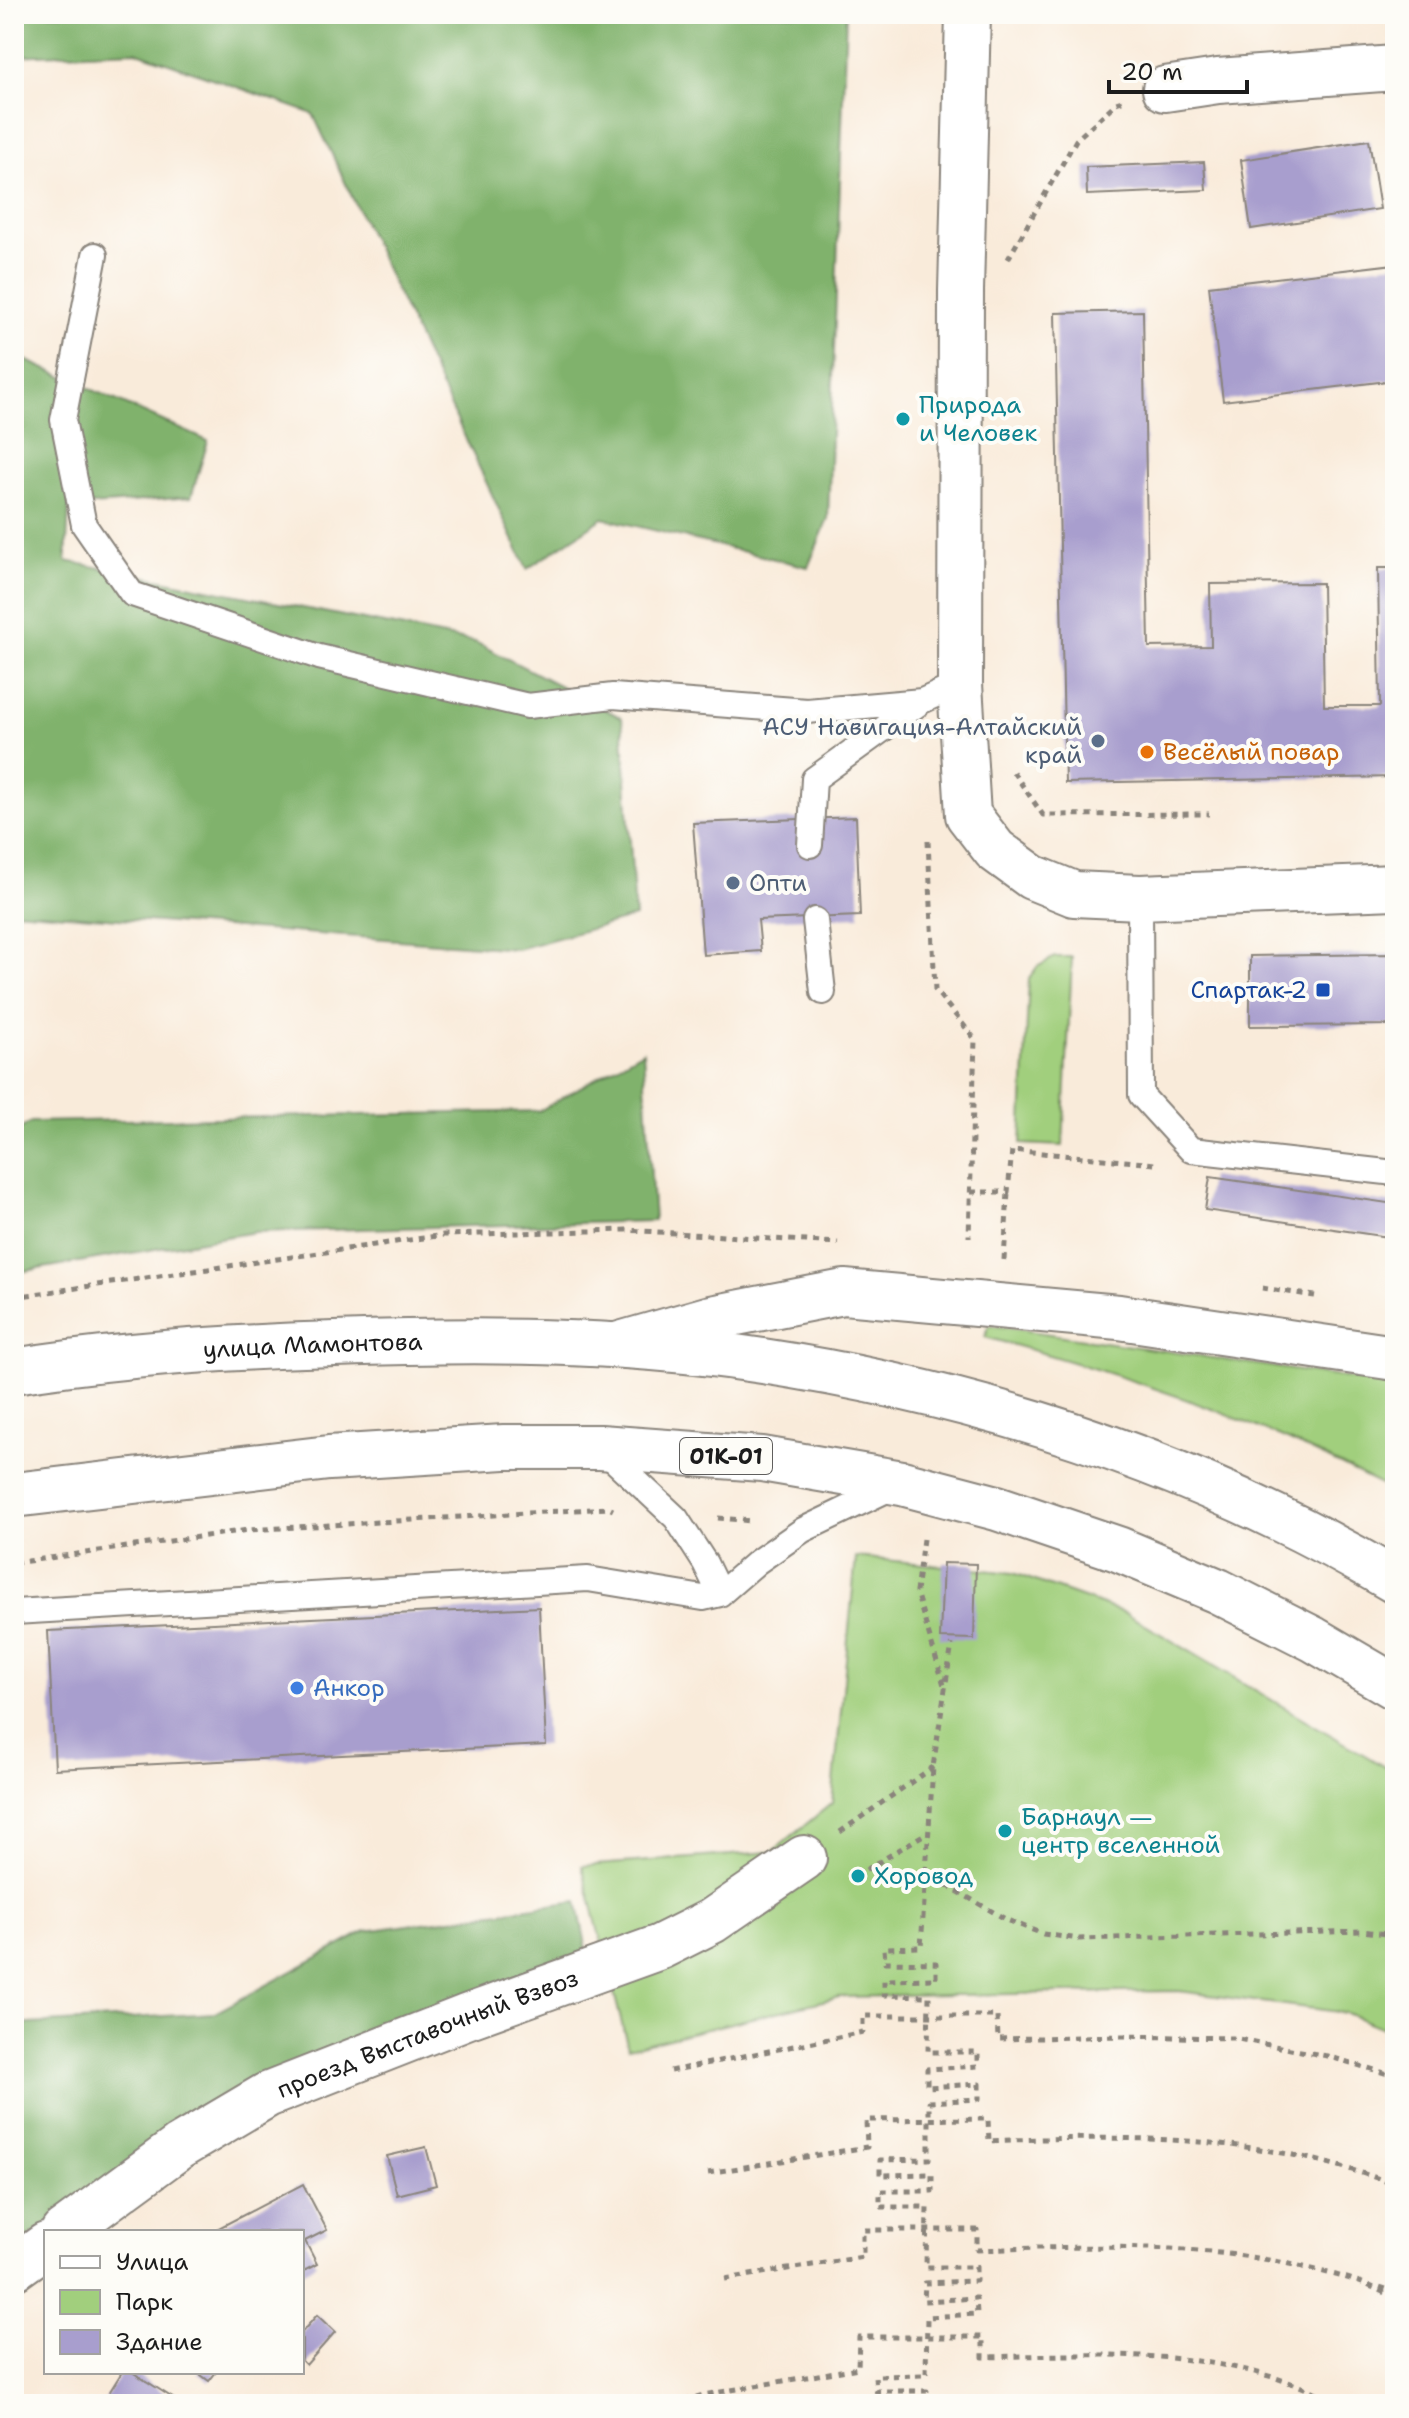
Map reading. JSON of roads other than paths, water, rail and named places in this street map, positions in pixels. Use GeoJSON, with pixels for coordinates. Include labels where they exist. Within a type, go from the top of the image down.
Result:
{"type":"FeatureCollection","features":[{"type":"Feature","properties":{"kind":"main road"},"geometry":{"type":"LineString","coordinates":[[968,14],[961,291],[941,692],[968,815],[995,850],[1032,877],[1074,894],[1140,897],[1395,887]]}},
{"type":"Feature","properties":{"kind":"main road"},"geometry":{"type":"LineString","coordinates":[[1165,89],[1218,81],[1395,68]]}},
{"type":"Feature","properties":{"kind":"main road"},"geometry":{"type":"LineString","coordinates":[[614,1346],[711,1318],[844,1292],[1119,1317],[1395,1358]]}},
{"type":"Feature","properties":{"kind":"main road","name":"улица Мамонтова"},"geometry":{"type":"LineString","coordinates":[[14,1371],[61,1363],[253,1347],[432,1340],[614,1346]]}},
{"type":"Feature","properties":{"kind":"main road"},"geometry":{"type":"LineString","coordinates":[[614,1346],[769,1362],[891,1384],[1030,1420],[1150,1462],[1246,1503],[1348,1553],[1395,1581]]}},
{"type":"Feature","properties":{"kind":"main road","name":"01К-01"},"geometry":{"type":"LineString","coordinates":[[14,1495],[329,1458],[504,1447],[600,1447],[762,1459],[902,1483],[997,1508],[1118,1549],[1218,1591],[1313,1639],[1395,1687]]}},
{"type":"Feature","properties":{"kind":"main road","name":"проезд Выставочный Взвоз"},"geometry":{"type":"LineString","coordinates":[[66,2230],[179,2147],[267,2095],[466,2017],[660,1947],[712,1921],[804,1858]]}},
{"type":"Feature","properties":{"kind":"main road"},"geometry":{"type":"LineString","coordinates":[[14,2268],[44,2246]]}},
{"type":"Feature","properties":{"kind":"lane"},"geometry":{"type":"LineString","coordinates":[[95,255],[63,420],[84,525],[132,594],[319,657],[528,706],[613,696],[807,711],[941,692]]}},
{"type":"Feature","properties":{"kind":"lane"},"geometry":{"type":"LineString","coordinates":[[810,845],[814,779],[941,692]]}},
{"type":"Feature","properties":{"kind":"lane"},"geometry":{"type":"LineString","coordinates":[[1140,897],[1141,1095],[1191,1150],[1395,1173]]}},
{"type":"Feature","properties":{"kind":"lane"},"geometry":{"type":"LineString","coordinates":[[815,920],[823,992]]}},
{"type":"Feature","properties":{"kind":"lane"},"geometry":{"type":"LineString","coordinates":[[600,1447],[676,1518],[705,1563],[720,1594]]}},
{"type":"Feature","properties":{"kind":"lane"},"geometry":{"type":"LineString","coordinates":[[14,1612],[588,1579],[703,1598],[720,1594],[757,1562],[803,1530],[902,1483]]}},
{"type":"Feature","properties":{"kind":"place","name":"Природа и Человек"},"geometry":{"type":"Point","coordinates":[903,419]}},
{"type":"Feature","properties":{"kind":"place","name":"АСУ Навигация-Алтайский край"},"geometry":{"type":"Point","coordinates":[1098,741]}},
{"type":"Feature","properties":{"kind":"place","name":"Весёлый повар"},"geometry":{"type":"Point","coordinates":[1147,752]}},
{"type":"Feature","properties":{"kind":"place","name":"Опти"},"geometry":{"type":"Point","coordinates":[733,883]}},
{"type":"Feature","properties":{"kind":"place","name":"Спартак-2"},"geometry":{"type":"Point","coordinates":[1323,990]}},
{"type":"Feature","properties":{"kind":"place","name":"Анкор"},"geometry":{"type":"Point","coordinates":[297,1688]}},
{"type":"Feature","properties":{"kind":"place","name":"Барнаул — центр вселенной"},"geometry":{"type":"Point","coordinates":[1005,1831]}},
{"type":"Feature","properties":{"kind":"place","name":"Хоровод"},"geometry":{"type":"Point","coordinates":[858,1876]}}]}
